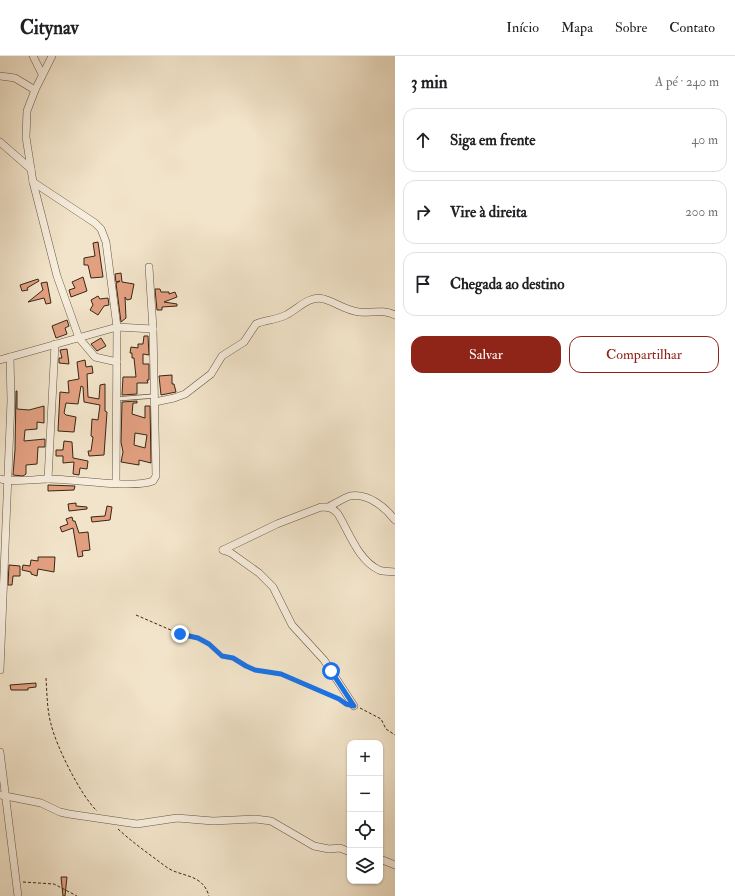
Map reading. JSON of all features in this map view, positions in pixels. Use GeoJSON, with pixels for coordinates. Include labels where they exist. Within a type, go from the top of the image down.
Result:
{"type":"FeatureCollection","features":[{"type":"Feature","properties":{"kind":"street"},"geometry":{"type":"LineString","coordinates":[[33,56],[42,74]]}},
{"type":"Feature","properties":{"kind":"street"},"geometry":{"type":"LineString","coordinates":[[52,56],[42,74],[27,111],[26,137],[33,182],[57,276],[79,338],[96,357],[117,362]]}},
{"type":"Feature","properties":{"kind":"street"},"geometry":{"type":"LineString","coordinates":[[0,76],[15,78],[35,90]]}},
{"type":"Feature","properties":{"kind":"street"},"geometry":{"type":"LineString","coordinates":[[0,142],[31,169]]}},
{"type":"Feature","properties":{"kind":"street"},"geometry":{"type":"LineString","coordinates":[[33,182],[95,222],[101,229],[106,242],[117,327],[116,483]]}},
{"type":"Feature","properties":{"kind":"street"},"geometry":{"type":"LineString","coordinates":[[4,480],[48,479],[116,483],[148,483],[154,481],[156,476],[153,329],[149,267]]}},
{"type":"Feature","properties":{"kind":"street"},"geometry":{"type":"LineString","coordinates":[[154,399],[174,398],[185,394],[211,374],[222,356],[244,342],[256,324],[285,316],[304,302],[313,299],[324,299],[350,311],[380,311],[395,315]]}},
{"type":"Feature","properties":{"kind":"street"},"geometry":{"type":"LineString","coordinates":[[0,360],[117,327],[153,329]]}},
{"type":"Feature","properties":{"kind":"street"},"geometry":{"type":"LineString","coordinates":[[48,479],[55,344]]}},
{"type":"Feature","properties":{"kind":"street"},"geometry":{"type":"LineString","coordinates":[[0,670],[4,480],[11,401],[10,357]]}},
{"type":"Feature","properties":{"kind":"street"},"geometry":{"type":"LineString","coordinates":[[328,507],[349,496],[367,498],[388,511],[395,520]]}},
{"type":"Feature","properties":{"kind":"street"},"geometry":{"type":"LineString","coordinates":[[354,706],[324,660],[292,625],[273,587],[258,573],[231,553],[223,550],[277,524],[321,507],[328,507],[334,508],[357,547],[369,563],[380,570],[395,572]]}},
{"type":"Feature","properties":{"kind":"street"},"geometry":{"type":"LineString","coordinates":[[0,752],[2,795],[18,896]]}},
{"type":"Feature","properties":{"kind":"street"},"geometry":{"type":"LineString","coordinates":[[2,795],[41,803],[60,812],[69,814],[137,824],[177,818],[213,821],[255,819],[271,821],[314,846],[329,849],[340,848],[347,851]]}},
{"type":"Feature","properties":{"kind":"street"},"geometry":{"type":"LineString","coordinates":[[383,860],[395,865]]}},
{"type":"Feature","properties":{"kind":"lane"},"geometry":{"type":"LineString","coordinates":[[116,398],[154,399]]}},
{"type":"Feature","properties":{"kind":"path"},"geometry":{"type":"LineString","coordinates":[[136,615],[180,634],[198,638],[209,644],[222,656],[233,658],[255,670],[281,674],[339,699],[346,704],[381,718],[386,729],[395,735]]}},
{"type":"Feature","properties":{"kind":"path"},"geometry":{"type":"LineString","coordinates":[[46,678],[51,724],[63,758],[77,783],[97,812]]}},
{"type":"Feature","properties":{"kind":"path"},"geometry":{"type":"LineString","coordinates":[[117,828],[166,866],[192,876],[206,888],[209,896]]}},
{"type":"Feature","properties":{"kind":"path"},"geometry":{"type":"LineString","coordinates":[[17,883],[30,881],[54,884],[77,896]]}},
{"type":"Feature","properties":{"kind":"building"},"geometry":{"type":"Polygon","coordinates":[[[98,242],[103,277],[91,278],[88,265],[84,265],[84,258],[95,256],[93,243],[98,242]]]}},
{"type":"Feature","properties":{"kind":"building"},"geometry":{"type":"Polygon","coordinates":[[[121,273],[122,282],[134,284],[131,299],[127,300],[125,297],[126,318],[121,322],[116,283],[120,281],[116,282],[115,274],[121,273]]]}},
{"type":"Feature","properties":{"kind":"building"},"geometry":{"type":"Polygon","coordinates":[[[83,277],[87,291],[71,297],[69,290],[75,288],[72,282],[83,277]]]}},
{"type":"Feature","properties":{"kind":"building"},"geometry":{"type":"Polygon","coordinates":[[[38,279],[39,281],[27,288],[28,290],[22,291],[20,285],[38,279]]]}},
{"type":"Feature","properties":{"kind":"building"},"geometry":{"type":"Polygon","coordinates":[[[47,282],[51,303],[46,304],[44,298],[28,302],[43,290],[41,283],[47,282]]]}},
{"type":"Feature","properties":{"kind":"building"},"geometry":{"type":"Polygon","coordinates":[[[155,289],[160,289],[161,292],[169,292],[169,294],[175,292],[177,297],[164,302],[177,304],[177,306],[162,307],[162,310],[157,310],[155,289]]]}},
{"type":"Feature","properties":{"kind":"building"},"geometry":{"type":"Polygon","coordinates":[[[98,296],[100,299],[108,298],[109,305],[104,306],[98,315],[90,310],[93,305],[91,300],[98,296]]]}},
{"type":"Feature","properties":{"kind":"building"},"geometry":{"type":"Polygon","coordinates":[[[67,320],[69,326],[65,328],[67,334],[56,338],[52,326],[67,320]]]}},
{"type":"Feature","properties":{"kind":"building"},"geometry":{"type":"Polygon","coordinates":[[[144,336],[148,336],[149,355],[143,354],[143,364],[149,364],[148,383],[137,383],[137,394],[122,395],[123,377],[136,377],[134,358],[132,358],[132,353],[130,353],[131,347],[138,348],[138,344],[143,344],[144,336]]]}},
{"type":"Feature","properties":{"kind":"building"},"geometry":{"type":"Polygon","coordinates":[[[101,338],[106,346],[97,351],[91,344],[101,338]]]}},
{"type":"Feature","properties":{"kind":"building"},"geometry":{"type":"Polygon","coordinates":[[[67,349],[69,364],[59,363],[59,358],[62,358],[60,350],[67,349]]]}},
{"type":"Feature","properties":{"kind":"building"},"geometry":{"type":"Polygon","coordinates":[[[85,360],[86,367],[92,366],[93,373],[87,374],[88,397],[99,399],[100,385],[105,384],[105,411],[107,412],[104,455],[89,456],[88,451],[91,451],[93,437],[91,436],[92,419],[98,420],[100,405],[84,402],[83,387],[81,386],[78,404],[66,403],[64,413],[66,415],[76,417],[74,432],[58,431],[60,392],[69,393],[68,381],[79,379],[77,362],[85,360]]]}},
{"type":"Feature","properties":{"kind":"building"},"geometry":{"type":"Polygon","coordinates":[[[172,375],[172,384],[174,384],[176,392],[161,395],[159,376],[172,375]]]}},
{"type":"Feature","properties":{"kind":"building"},"geometry":{"type":"Polygon","coordinates":[[[16,391],[17,409],[29,410],[44,406],[44,423],[37,422],[37,429],[25,430],[24,441],[45,439],[45,447],[38,447],[37,464],[26,465],[26,474],[23,476],[13,475],[16,391]]]}},
{"type":"Feature","properties":{"kind":"building"},"geometry":{"type":"Polygon","coordinates":[[[137,401],[137,403],[133,403],[132,414],[145,418],[145,406],[150,406],[151,463],[139,460],[139,465],[121,462],[123,452],[121,442],[122,402],[137,401]],[[135,433],[134,445],[145,448],[147,435],[135,433]]]}},
{"type":"Feature","properties":{"kind":"building"},"geometry":{"type":"Polygon","coordinates":[[[64,441],[72,442],[73,458],[88,461],[87,469],[80,468],[79,475],[73,474],[74,462],[63,463],[63,456],[56,456],[56,450],[63,450],[64,441]]]}},
{"type":"Feature","properties":{"kind":"building"},"geometry":{"type":"Polygon","coordinates":[[[48,485],[75,486],[74,490],[48,491],[48,485]]]}},
{"type":"Feature","properties":{"kind":"building"},"geometry":{"type":"Polygon","coordinates":[[[76,503],[76,506],[87,507],[87,509],[69,511],[68,504],[76,503]]]}},
{"type":"Feature","properties":{"kind":"building"},"geometry":{"type":"Polygon","coordinates":[[[107,506],[112,507],[110,520],[92,522],[91,517],[105,516],[107,506]]]}},
{"type":"Feature","properties":{"kind":"building"},"geometry":{"type":"Polygon","coordinates":[[[72,517],[79,533],[88,532],[90,550],[82,551],[83,556],[78,557],[73,528],[62,532],[60,527],[68,524],[66,519],[72,517]]]}},
{"type":"Feature","properties":{"kind":"building"},"geometry":{"type":"Polygon","coordinates":[[[38,557],[55,557],[54,572],[38,569],[37,576],[31,574],[31,572],[22,570],[23,565],[30,566],[31,560],[38,561],[38,557]]]}},
{"type":"Feature","properties":{"kind":"building"},"geometry":{"type":"Polygon","coordinates":[[[9,565],[20,566],[20,576],[13,576],[12,585],[8,585],[9,565]]]}},
{"type":"Feature","properties":{"kind":"building"},"geometry":{"type":"Polygon","coordinates":[[[36,683],[36,687],[28,688],[28,690],[11,690],[10,685],[36,683]]]}},
{"type":"Feature","properties":{"kind":"building"},"geometry":{"type":"Polygon","coordinates":[[[61,877],[67,877],[65,896],[63,896],[61,877]]]}},
{"type":"Feature","properties":{"kind":"route"},"geometry":{"type":"LineString","coordinates":[[180,634],[198,638],[214,647],[222,656],[233,658],[255,670],[281,674],[294,681],[305,683],[314,689],[339,699],[346,704],[354,706],[349,696],[331,671]]}}]}
